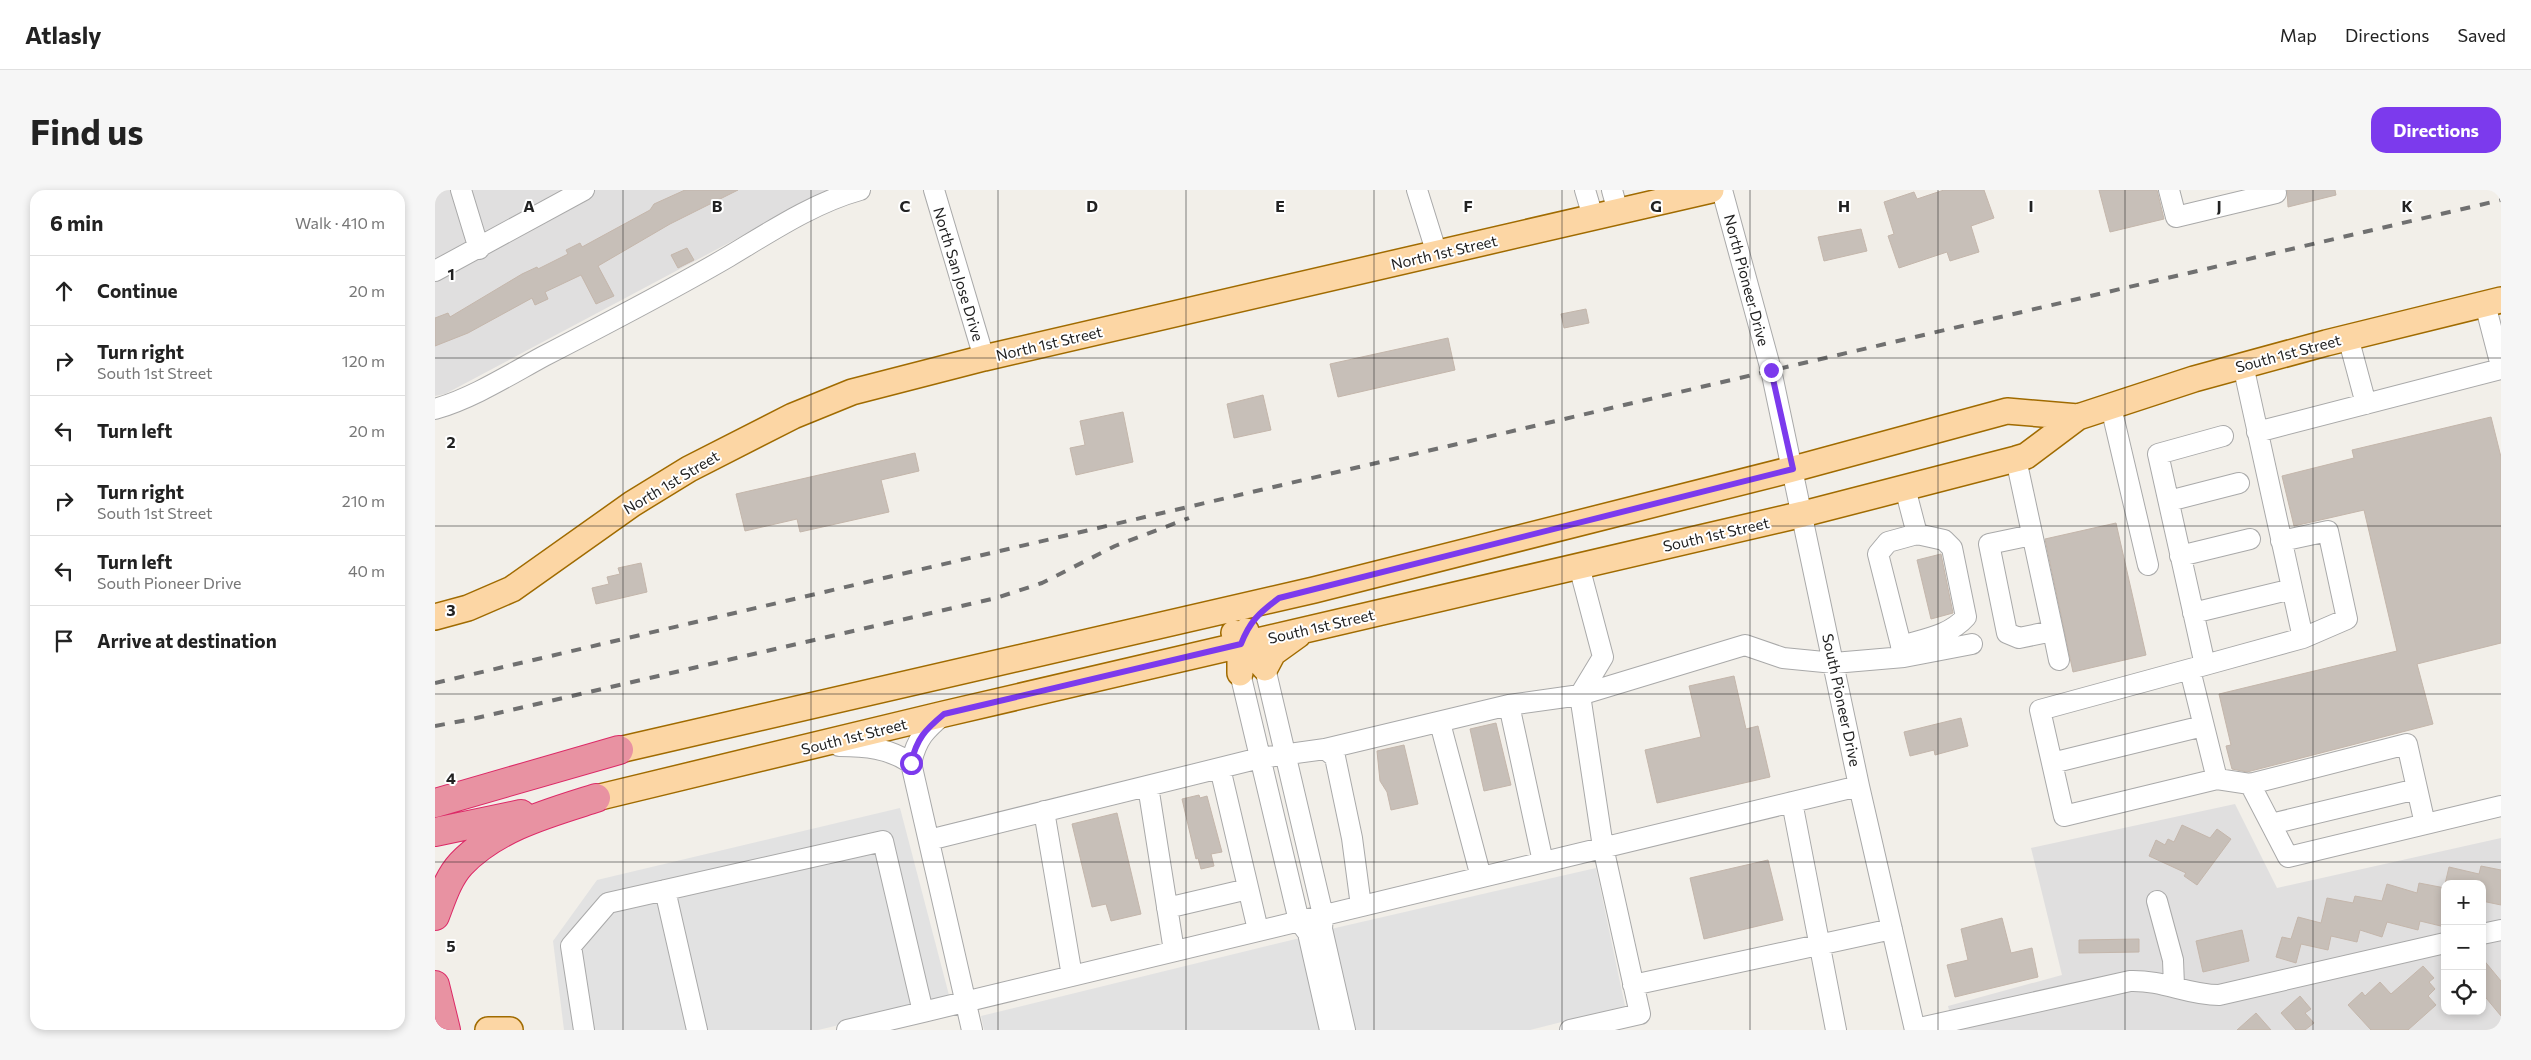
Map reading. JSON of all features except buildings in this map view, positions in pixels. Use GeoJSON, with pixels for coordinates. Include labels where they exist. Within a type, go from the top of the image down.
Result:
{"type":"FeatureCollection","features":[{"type":"Feature","properties":{"kind":"highway","name":"South 1st Street"},"geometry":{"type":"LineString","coordinates":[[435,788],[619,750]]}},
{"type":"Feature","properties":{"kind":"highway"},"geometry":{"type":"LineString","coordinates":[[435,803],[619,750]]}},
{"type":"Feature","properties":{"kind":"highway","name":"South 1st Street"},"geometry":{"type":"LineString","coordinates":[[435,832],[596,798]]}},
{"type":"Feature","properties":{"kind":"highway"},"geometry":{"type":"LineString","coordinates":[[435,916],[452,876],[461,864],[491,841],[518,826],[596,798]]}},
{"type":"Feature","properties":{"kind":"highway"},"geometry":{"type":"LineString","coordinates":[[435,985],[446,1030]]}},
{"type":"Feature","properties":{"kind":"main road","name":"North 1st Street"},"geometry":{"type":"LineString","coordinates":[[435,617],[468,608],[512,589],[632,504],[689,469],[793,416],[852,392],[984,358],[1593,217],[1615,201],[1711,190]]}},
{"type":"Feature","properties":{"kind":"main road","name":"South 1st Street"},"geometry":{"type":"LineString","coordinates":[[596,798],[1243,643],[1803,514],[1905,488],[2025,456],[2078,417],[2194,379],[2348,337],[2493,302]]}},
{"type":"Feature","properties":{"kind":"main road","name":"South 1st Street"},"geometry":{"type":"LineString","coordinates":[[619,750],[1279,598],[1793,469],[2007,411],[2078,417]]}},
{"type":"Feature","properties":{"kind":"main road"},"geometry":{"type":"LineString","coordinates":[[1168,662],[1212,662],[1227,665],[1240,672],[1243,643],[1247,628],[1258,614],[1279,598]]}},
{"type":"Feature","properties":{"kind":"main road"},"geometry":{"type":"LineString","coordinates":[[1204,616],[1229,628],[1265,668],[1273,652],[1309,629]]}},
{"type":"Feature","properties":{"kind":"main road"},"geometry":{"type":"LineString","coordinates":[[488,1030],[510,1030]]}},
{"type":"Feature","properties":{"kind":"street"},"geometry":{"type":"LineString","coordinates":[[461,190],[479,249]]}},
{"type":"Feature","properties":{"kind":"street"},"geometry":{"type":"LineString","coordinates":[[435,409],[452,404],[492,384],[680,285],[785,223],[838,196],[860,190]]}},
{"type":"Feature","properties":{"kind":"street","name":"North San Jose Drive"},"geometry":{"type":"LineString","coordinates":[[935,190],[984,358]]}},
{"type":"Feature","properties":{"kind":"street"},"geometry":{"type":"LineString","coordinates":[[1417,190],[1437,254]]}},
{"type":"Feature","properties":{"kind":"street"},"geometry":{"type":"LineString","coordinates":[[1585,190],[1593,217]]}},
{"type":"Feature","properties":{"kind":"street","name":"North Pioneer Drive"},"geometry":{"type":"LineString","coordinates":[[1722,190],[1771,370]]}},
{"type":"Feature","properties":{"kind":"street"},"geometry":{"type":"LineString","coordinates":[[2169,190],[2176,217],[2218,199],[2276,193],[2275,190]]}},
{"type":"Feature","properties":{"kind":"street"},"geometry":{"type":"LineString","coordinates":[[435,271],[479,249],[578,191]]}},
{"type":"Feature","properties":{"kind":"street"},"geometry":{"type":"LineString","coordinates":[[2257,432],[2501,367],[2493,302]]}},
{"type":"Feature","properties":{"kind":"street"},"geometry":{"type":"LineString","coordinates":[[2348,337],[2366,404]]}},
{"type":"Feature","properties":{"kind":"street"},"geometry":{"type":"LineString","coordinates":[[2243,366],[2303,638]]}},
{"type":"Feature","properties":{"kind":"street","name":"South Pioneer Drive"},"geometry":{"type":"LineString","coordinates":[[1771,370],[1803,514],[1859,786],[1915,1030]]}},
{"type":"Feature","properties":{"kind":"street"},"geometry":{"type":"LineString","coordinates":[[2111,406],[2147,565]]}},
{"type":"Feature","properties":{"kind":"street"},"geometry":{"type":"LineString","coordinates":[[2217,779],[2203,726],[2193,613],[2158,454],[2223,436]]}},
{"type":"Feature","properties":{"kind":"street"},"geometry":{"type":"LineString","coordinates":[[2015,459],[2059,660]]}},
{"type":"Feature","properties":{"kind":"street"},"geometry":{"type":"LineString","coordinates":[[2169,501],[2239,483]]}},
{"type":"Feature","properties":{"kind":"street"},"geometry":{"type":"LineString","coordinates":[[1905,488],[1917,534]]}},
{"type":"Feature","properties":{"kind":"street"},"geometry":{"type":"LineString","coordinates":[[2281,541],[2329,531],[2347,619],[2303,638],[2040,710],[2064,816],[2217,779],[2250,784],[2407,744],[2425,824]]}},
{"type":"Feature","properties":{"kind":"street"},"geometry":{"type":"LineString","coordinates":[[1917,534],[1944,540],[1952,548],[1966,617],[1957,627],[1902,652],[1878,554],[1888,542],[1917,534]]}},
{"type":"Feature","properties":{"kind":"street"},"geometry":{"type":"LineString","coordinates":[[2032,534],[1989,544],[2007,633],[2019,638],[2053,631]]}},
{"type":"Feature","properties":{"kind":"street"},"geometry":{"type":"LineString","coordinates":[[2180,556],[2250,540]]}},
{"type":"Feature","properties":{"kind":"street"},"geometry":{"type":"LineString","coordinates":[[1570,1030],[1642,1022],[1603,847],[1580,695],[1603,657],[1579,566]]}},
{"type":"Feature","properties":{"kind":"street"},"geometry":{"type":"LineString","coordinates":[[2193,613],[2292,589]]}},
{"type":"Feature","properties":{"kind":"street"},"geometry":{"type":"LineString","coordinates":[[929,840],[1260,758],[1325,749],[1509,705],[1580,695],[1745,646],[1783,658],[1834,663],[1902,652],[1972,644]]}},
{"type":"Feature","properties":{"kind":"street"},"geometry":{"type":"LineString","coordinates":[[1265,668],[1323,915],[1322,930],[1345,1030]]}},
{"type":"Feature","properties":{"kind":"street"},"geometry":{"type":"LineString","coordinates":[[1240,672],[1299,921],[1308,933],[1330,1030]]}},
{"type":"Feature","properties":{"kind":"street"},"geometry":{"type":"LineString","coordinates":[[1509,705],[1543,862]]}},
{"type":"Feature","properties":{"kind":"street"},"geometry":{"type":"LineString","coordinates":[[944,714],[926,730],[915,744],[911,763],[972,1030]]}},
{"type":"Feature","properties":{"kind":"street"},"geometry":{"type":"LineString","coordinates":[[1440,723],[1481,877]]}},
{"type":"Feature","properties":{"kind":"street"},"geometry":{"type":"LineString","coordinates":[[2052,764],[2203,726]]}},
{"type":"Feature","properties":{"kind":"street"},"geometry":{"type":"LineString","coordinates":[[810,746],[864,746],[888,750],[911,763]]}},
{"type":"Feature","properties":{"kind":"street"},"geometry":{"type":"LineString","coordinates":[[1325,749],[1335,757],[1352,838],[1361,906]]}},
{"type":"Feature","properties":{"kind":"street"},"geometry":{"type":"LineString","coordinates":[[1220,768],[1258,930]]}},
{"type":"Feature","properties":{"kind":"street"},"geometry":{"type":"LineString","coordinates":[[2250,784],[2288,857],[2501,806]]}},
{"type":"Feature","properties":{"kind":"street"},"geometry":{"type":"LineString","coordinates":[[1147,786],[1174,951]]}},
{"type":"Feature","properties":{"kind":"street"},"geometry":{"type":"LineString","coordinates":[[847,1030],[1859,786]]}},
{"type":"Feature","properties":{"kind":"street"},"geometry":{"type":"LineString","coordinates":[[2271,824],[2417,789]]}},
{"type":"Feature","properties":{"kind":"street"},"geometry":{"type":"LineString","coordinates":[[1792,802],[1836,1030]]}},
{"type":"Feature","properties":{"kind":"street"},"geometry":{"type":"LineString","coordinates":[[1044,811],[1072,976]]}},
{"type":"Feature","properties":{"kind":"street"},"geometry":{"type":"LineString","coordinates":[[584,1030],[571,946],[608,903],[883,841],[923,1012]]}},
{"type":"Feature","properties":{"kind":"street"},"geometry":{"type":"LineString","coordinates":[[1167,908],[1248,889]]}},
{"type":"Feature","properties":{"kind":"street"},"geometry":{"type":"LineString","coordinates":[[665,890],[697,1030]]}},
{"type":"Feature","properties":{"kind":"street"},"geometry":{"type":"LineString","coordinates":[[2157,901],[2173,960],[2174,986]]}},
{"type":"Feature","properties":{"kind":"street"},"geometry":{"type":"LineString","coordinates":[[1633,985],[1892,929]]}},
{"type":"Feature","properties":{"kind":"street"},"geometry":{"type":"LineString","coordinates":[[2486,933],[2501,930]]}},
{"type":"Feature","properties":{"kind":"street"},"geometry":{"type":"LineString","coordinates":[[1915,1030],[2130,981],[2151,980],[2197,995],[2219,995],[2441,944]]}},
{"type":"Feature","properties":{"kind":"shaded area"},"geometry":{"type":"Polygon","coordinates":[[[435,190],[846,190],[800,205],[445,394],[435,396],[435,190]]]}},
{"type":"Feature","properties":{"kind":"shaded area"},"geometry":{"type":"Polygon","coordinates":[[[2235,804],[2277,888],[2501,838],[2501,1030],[1954,1030],[1948,1006],[2062,975],[2031,848],[2235,804]]]}},
{"type":"Feature","properties":{"kind":"shaded area"},"geometry":{"type":"Polygon","coordinates":[[[900,808],[950,999],[818,1030],[564,1030],[553,941],[597,880],[900,808]]]}},
{"type":"Feature","properties":{"kind":"shaded area"},"geometry":{"type":"Polygon","coordinates":[[[1596,868],[1625,1006],[1530,1030],[1354,1030],[1331,929],[1596,868]]]}},
{"type":"Feature","properties":{"kind":"shaded area"},"geometry":{"type":"Polygon","coordinates":[[[1300,938],[1319,1030],[984,1030],[981,1016],[1300,938]]]}},
{"type":"Feature","properties":{"kind":"railway"},"geometry":{"type":"LineString","coordinates":[[435,683],[2501,200]]}},
{"type":"Feature","properties":{"kind":"railway"},"geometry":{"type":"LineString","coordinates":[[435,726],[996,598],[1042,583],[1115,546],[1189,518]]}},
{"type":"Feature","properties":{"kind":"route"},"geometry":{"type":"LineString","coordinates":[[911,763],[915,744],[926,730],[944,714],[1241,644],[1247,628],[1258,614],[1279,598],[1793,469],[1771,370]]}}]}
